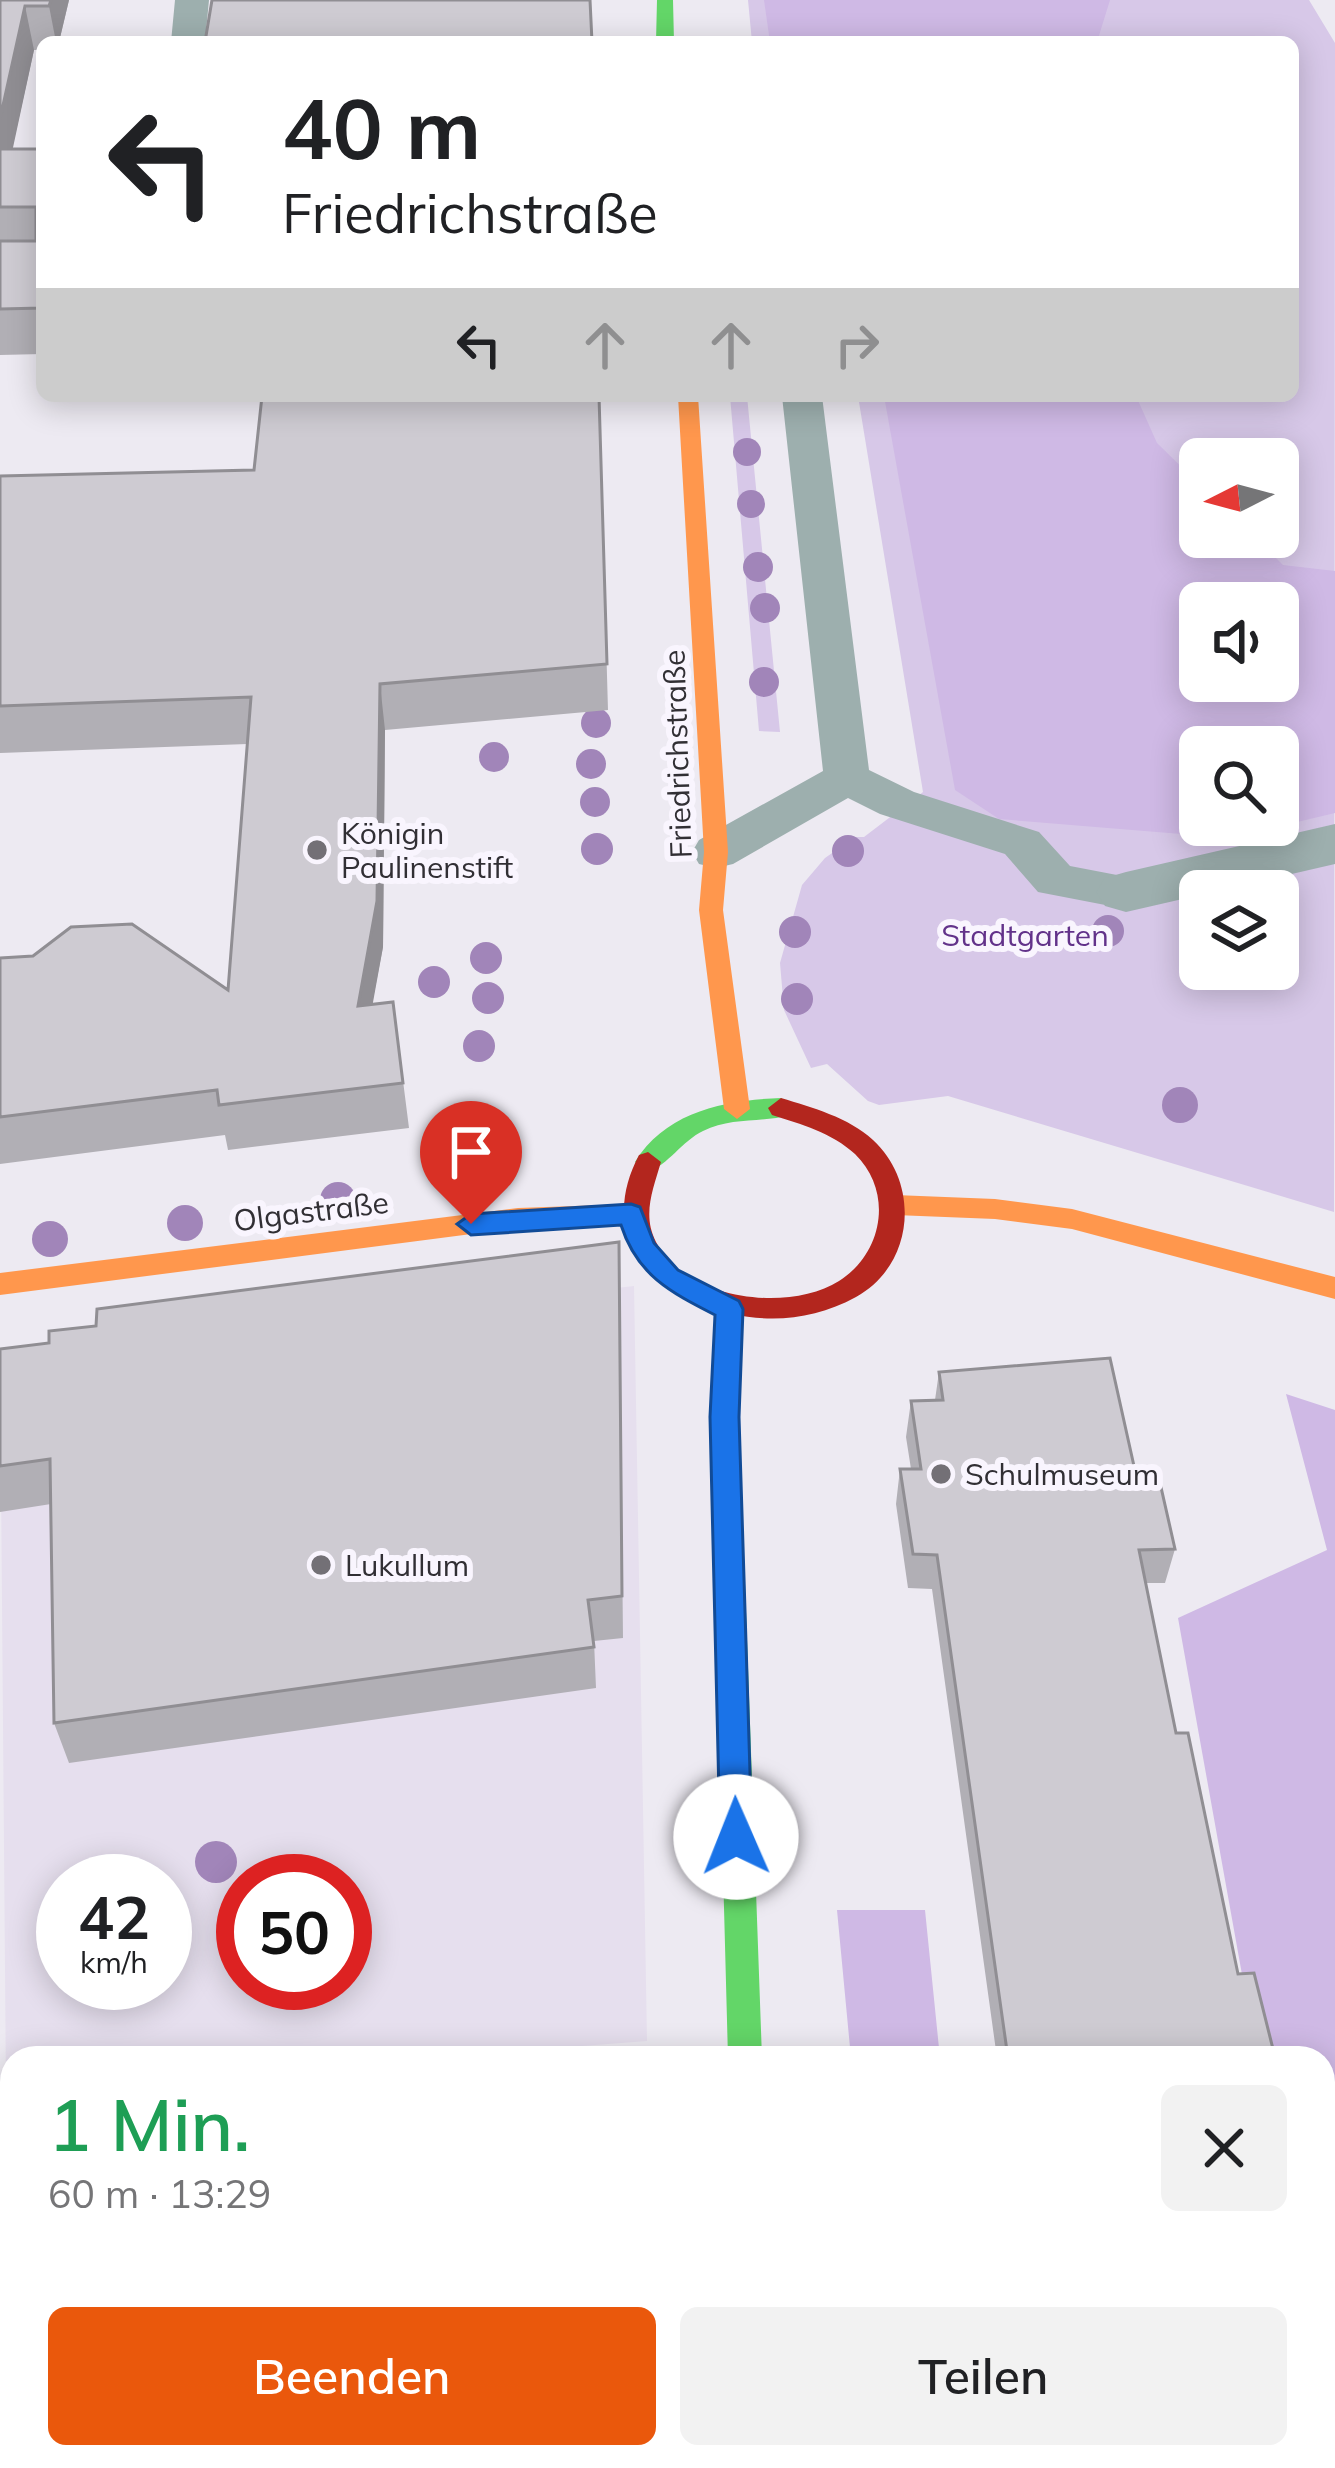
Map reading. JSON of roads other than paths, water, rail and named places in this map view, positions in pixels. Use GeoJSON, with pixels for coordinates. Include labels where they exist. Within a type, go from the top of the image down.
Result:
{"type":"FeatureCollection","features":[{"type":"Feature","properties":{"kind":"main road"},"geometry":{"type":"LineString","coordinates":[[664,36],[665,0]]}},
{"type":"Feature","properties":{"kind":"main road","name":"Friedrichstraße"},"geometry":{"type":"LineString","coordinates":[[688,402],[716,852],[711,910],[736,1108]]}},
{"type":"Feature","properties":{"kind":"main road"},"geometry":{"type":"LineString","coordinates":[[736,1108],[781,1108],[824,1120],[859,1141],[885,1170],[895,1205],[891,1239],[871,1272],[838,1296],[795,1309],[729,1309],[668,1278],[642,1248],[631,1214],[638,1178],[658,1145],[693,1121],[736,1108]]}},
{"type":"Feature","properties":{"kind":"main road"},"geometry":{"type":"LineString","coordinates":[[895,1205],[995,1209],[1072,1220],[1335,1288]]}},
{"type":"Feature","properties":{"kind":"main road","name":"Olgastraße"},"geometry":{"type":"LineString","coordinates":[[0,1284],[518,1218],[631,1214]]}},
{"type":"Feature","properties":{"kind":"main road"},"geometry":{"type":"LineString","coordinates":[[729,1309],[725,1417],[745,2046]]}},
{"type":"Feature","properties":{"kind":"street"},"geometry":{"type":"LineString","coordinates":[[1126,892],[1335,844]]}},
{"type":"Feature","properties":{"kind":"lane"},"geometry":{"type":"LineString","coordinates":[[189,36],[192,0]]}},
{"type":"Feature","properties":{"kind":"lane"},"geometry":{"type":"LineString","coordinates":[[803,402],[848,778]]}},
{"type":"Feature","properties":{"kind":"lane"},"geometry":{"type":"LineString","coordinates":[[716,852],[848,778]]}},
{"type":"Feature","properties":{"kind":"lane"},"geometry":{"type":"LineString","coordinates":[[848,778],[897,803],[1022,843],[1055,880],[1126,892]]}},
{"type":"Feature","properties":{"kind":"place","name":"Königin Paulinenstift"},"geometry":{"type":"Point","coordinates":[317,850]}},
{"type":"Feature","properties":{"kind":"place","name":"Schulmuseum"},"geometry":{"type":"Point","coordinates":[941,1474]}},
{"type":"Feature","properties":{"kind":"place","name":"Lukullum"},"geometry":{"type":"Point","coordinates":[321,1565]}},
{"type":"Feature","properties":{"kind":"park label","name":"Stadtgarten"},"geometry":{"type":"Point","coordinates":[1025,935]}}]}
